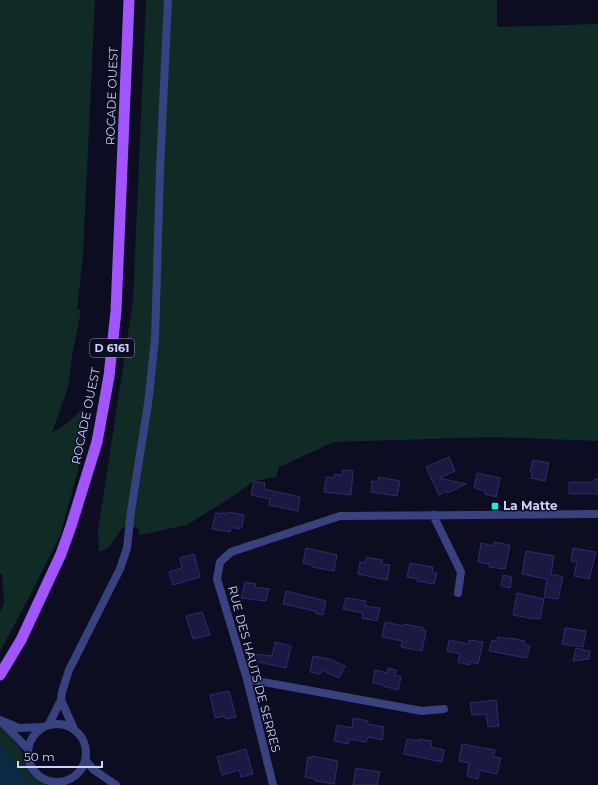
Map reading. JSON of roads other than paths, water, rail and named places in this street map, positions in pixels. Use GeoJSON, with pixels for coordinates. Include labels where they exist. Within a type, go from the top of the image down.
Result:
{"type":"FeatureCollection","features":[{"type":"Feature","properties":{"kind":"main road","name":"ROCADE OUEST"},"geometry":{"type":"LineString","coordinates":[[0,675],[21,640],[61,554],[83,489],[98,434],[109,376],[116,311],[129,0]]}},
{"type":"Feature","properties":{"kind":"street"},"geometry":{"type":"LineString","coordinates":[[72,785],[56,783],[44,779],[37,774],[31,767],[28,758],[28,749],[30,740],[35,733],[46,726],[61,700],[69,670],[120,569],[127,548],[131,511],[148,404],[155,339],[160,170],[168,0]]}},
{"type":"Feature","properties":{"kind":"street","name":"RUE DES HAUTS DE SERRES"},"geometry":{"type":"LineString","coordinates":[[273,785],[247,679],[217,579],[220,562],[231,552],[340,516],[598,514]]}},
{"type":"Feature","properties":{"kind":"street"},"geometry":{"type":"LineString","coordinates":[[433,515],[461,572],[458,593]]}},
{"type":"Feature","properties":{"kind":"street"},"geometry":{"type":"LineString","coordinates":[[247,679],[422,711],[444,709]]}},
{"type":"Feature","properties":{"kind":"street"},"geometry":{"type":"LineString","coordinates":[[61,700],[74,729]]}},
{"type":"Feature","properties":{"kind":"street"},"geometry":{"type":"LineString","coordinates":[[0,720],[19,728],[46,726],[57,723],[74,729],[80,735],[84,742],[86,751],[82,768],[69,779],[56,783]]}},
{"type":"Feature","properties":{"kind":"street"},"geometry":{"type":"LineString","coordinates":[[0,720],[28,749]]}},
{"type":"Feature","properties":{"kind":"street"},"geometry":{"type":"LineString","coordinates":[[85,760],[94,770],[116,785]]}},
{"type":"Feature","properties":{"kind":"water"},"geometry":{"type":"Polygon","coordinates":[[[0,742],[27,782],[29,785],[0,785],[0,742]]]}},
{"type":"Feature","properties":{"kind":"place","name":"La Matte"},"geometry":{"type":"Point","coordinates":[495,506]}}]}
